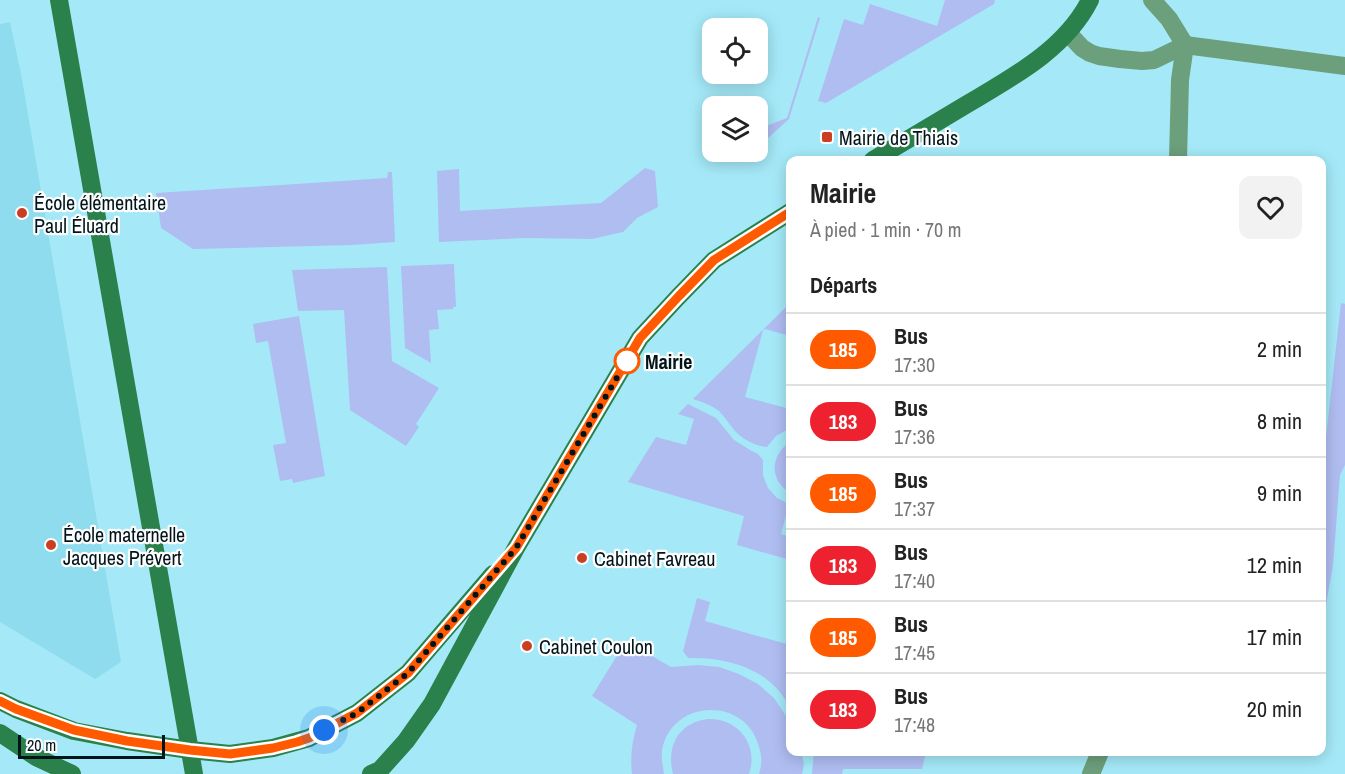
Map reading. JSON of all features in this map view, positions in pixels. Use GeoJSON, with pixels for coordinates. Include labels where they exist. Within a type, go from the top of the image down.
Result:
{"type":"FeatureCollection","features":[{"type":"Feature","properties":{"kind":"main road"},"geometry":{"type":"LineString","coordinates":[[59,0],[194,774]]}},
{"type":"Feature","properties":{"kind":"main road"},"geometry":{"type":"LineString","coordinates":[[880,156],[1010,78],[1043,55],[1068,33],[1090,0]]}},
{"type":"Feature","properties":{"kind":"main road"},"geometry":{"type":"LineString","coordinates":[[378,773],[406,741],[432,704],[516,548],[640,338],[714,260],[786,215]]}},
{"type":"Feature","properties":{"kind":"main road"},"geometry":{"type":"LineString","coordinates":[[0,701],[74,730],[127,741],[190,750],[230,754],[273,748],[309,738],[357,713],[408,673],[516,548]]}},
{"type":"Feature","properties":{"kind":"main road"},"geometry":{"type":"LineString","coordinates":[[0,733],[36,756],[72,774]]}},
{"type":"Feature","properties":{"kind":"street"},"geometry":{"type":"LineString","coordinates":[[1152,0],[1169,19],[1185,45],[1180,80],[1178,156]]}},
{"type":"Feature","properties":{"kind":"street"},"geometry":{"type":"LineString","coordinates":[[1068,33],[1090,53],[1120,59],[1154,60],[1185,45],[1345,66]]}},
{"type":"Feature","properties":{"kind":"street"},"geometry":{"type":"LineString","coordinates":[[1091,774],[1098,756]]}},
{"type":"Feature","properties":{"kind":"shaded area"},"geometry":{"type":"Polygon","coordinates":[[[945,0],[995,0],[994,4],[826,103],[818,101],[844,19],[863,25],[870,4],[937,26],[945,0]]]}},
{"type":"Feature","properties":{"kind":"shaded area"},"geometry":{"type":"Polygon","coordinates":[[[818,17],[820,18],[789,119],[768,138],[768,125],[787,118],[818,17]]]}},
{"type":"Feature","properties":{"kind":"shaded area","name":"École maternelle Jacques Prévert"},"geometry":{"type":"Polygon","coordinates":[[[10,22],[22,79],[121,662],[95,679],[0,622],[0,24],[10,22]]]}},
{"type":"Feature","properties":{"kind":"shaded area"},"geometry":{"type":"Polygon","coordinates":[[[645,168],[655,171],[658,207],[637,218],[623,232],[592,239],[526,238],[439,242],[437,171],[459,169],[460,211],[601,203],[645,168]]]}},
{"type":"Feature","properties":{"kind":"shaded area"},"geometry":{"type":"Polygon","coordinates":[[[388,172],[392,172],[395,242],[193,249],[161,228],[156,193],[387,178],[388,172]]]}},
{"type":"Feature","properties":{"kind":"shaded area"},"geometry":{"type":"Polygon","coordinates":[[[454,264],[456,307],[437,310],[439,329],[429,330],[431,363],[405,348],[401,266],[454,264]]]}},
{"type":"Feature","properties":{"kind":"shaded area"},"geometry":{"type":"Polygon","coordinates":[[[387,267],[392,361],[439,388],[416,424],[419,427],[406,446],[350,410],[344,310],[298,311],[292,270],[387,267]]]}},
{"type":"Feature","properties":{"kind":"shaded area"},"geometry":{"type":"Polygon","coordinates":[[[1341,303],[1345,304],[1345,465],[1340,475],[1333,565],[1326,605],[1326,437],[1341,303]]]}},
{"type":"Feature","properties":{"kind":"shaded area"},"geometry":{"type":"Polygon","coordinates":[[[786,307],[786,335],[763,330],[745,397],[786,408],[786,430],[776,436],[767,447],[753,444],[734,430],[716,409],[693,399],[786,307]]]}},
{"type":"Feature","properties":{"kind":"shaded area"},"geometry":{"type":"Polygon","coordinates":[[[299,316],[325,476],[293,483],[292,479],[280,481],[273,445],[286,443],[268,341],[256,343],[253,324],[299,316]]]}},
{"type":"Feature","properties":{"kind":"shaded area"},"geometry":{"type":"Polygon","coordinates":[[[688,404],[716,418],[734,440],[758,454],[763,460],[763,475],[768,488],[777,498],[786,502],[786,515],[781,534],[786,536],[786,559],[737,545],[744,516],[628,482],[656,437],[686,445],[694,419],[678,414],[688,404]]]}},
{"type":"Feature","properties":{"kind":"shaded area"},"geometry":{"type":"Polygon","coordinates":[[[786,445],[786,490],[775,475],[776,460],[786,445]]]}},
{"type":"Feature","properties":{"kind":"shaded area"},"geometry":{"type":"Polygon","coordinates":[[[697,598],[710,602],[705,621],[786,644],[786,701],[770,682],[749,669],[725,661],[688,658],[683,651],[697,598]]]}},
{"type":"Feature","properties":{"kind":"shaded area"},"geometry":{"type":"Polygon","coordinates":[[[626,641],[671,667],[698,665],[719,667],[739,674],[758,684],[774,698],[786,716],[786,756],[802,756],[804,764],[802,774],[759,774],[761,754],[751,730],[739,718],[725,712],[709,710],[693,713],[679,721],[668,734],[662,751],[664,774],[632,774],[632,749],[637,725],[592,696],[626,641]]]}},
{"type":"Feature","properties":{"kind":"shaded area"},"geometry":{"type":"Polygon","coordinates":[[[708,719],[728,723],[744,735],[751,753],[749,774],[673,774],[671,754],[677,738],[689,725],[708,719]]]}},
{"type":"Feature","properties":{"kind":"shaded area"},"geometry":{"type":"Polygon","coordinates":[[[814,756],[925,756],[922,769],[843,769],[842,774],[812,774],[814,756]]]}},
{"type":"Feature","properties":{"kind":"bus line","name":"185"},"geometry":{"type":"LineString","coordinates":[[0,701],[74,730],[127,741],[230,754],[297,742],[357,713],[408,673],[516,548],[640,338],[714,260],[786,215]]}},
{"type":"Feature","properties":{"kind":"place","name":"Mairie de Thiais"},"geometry":{"type":"Point","coordinates":[827,137]}},
{"type":"Feature","properties":{"kind":"place","name":"École élémentaire Paul Éluard"},"geometry":{"type":"Point","coordinates":[22,213]}},
{"type":"Feature","properties":{"kind":"place","name":"Mairie"},"geometry":{"type":"Point","coordinates":[627,361]}},
{"type":"Feature","properties":{"kind":"place","name":"École maternelle Jacques Prévert"},"geometry":{"type":"Point","coordinates":[51,545]}},
{"type":"Feature","properties":{"kind":"place","name":"Cabinet Favreau"},"geometry":{"type":"Point","coordinates":[582,558]}},
{"type":"Feature","properties":{"kind":"place","name":"Cabinet Coulon"},"geometry":{"type":"Point","coordinates":[527,646]}},
{"type":"Feature","properties":{"kind":"route"},"geometry":{"type":"LineString","coordinates":[[324,730],[357,713],[408,673],[516,548],[628,359],[627,361]]}}]}
